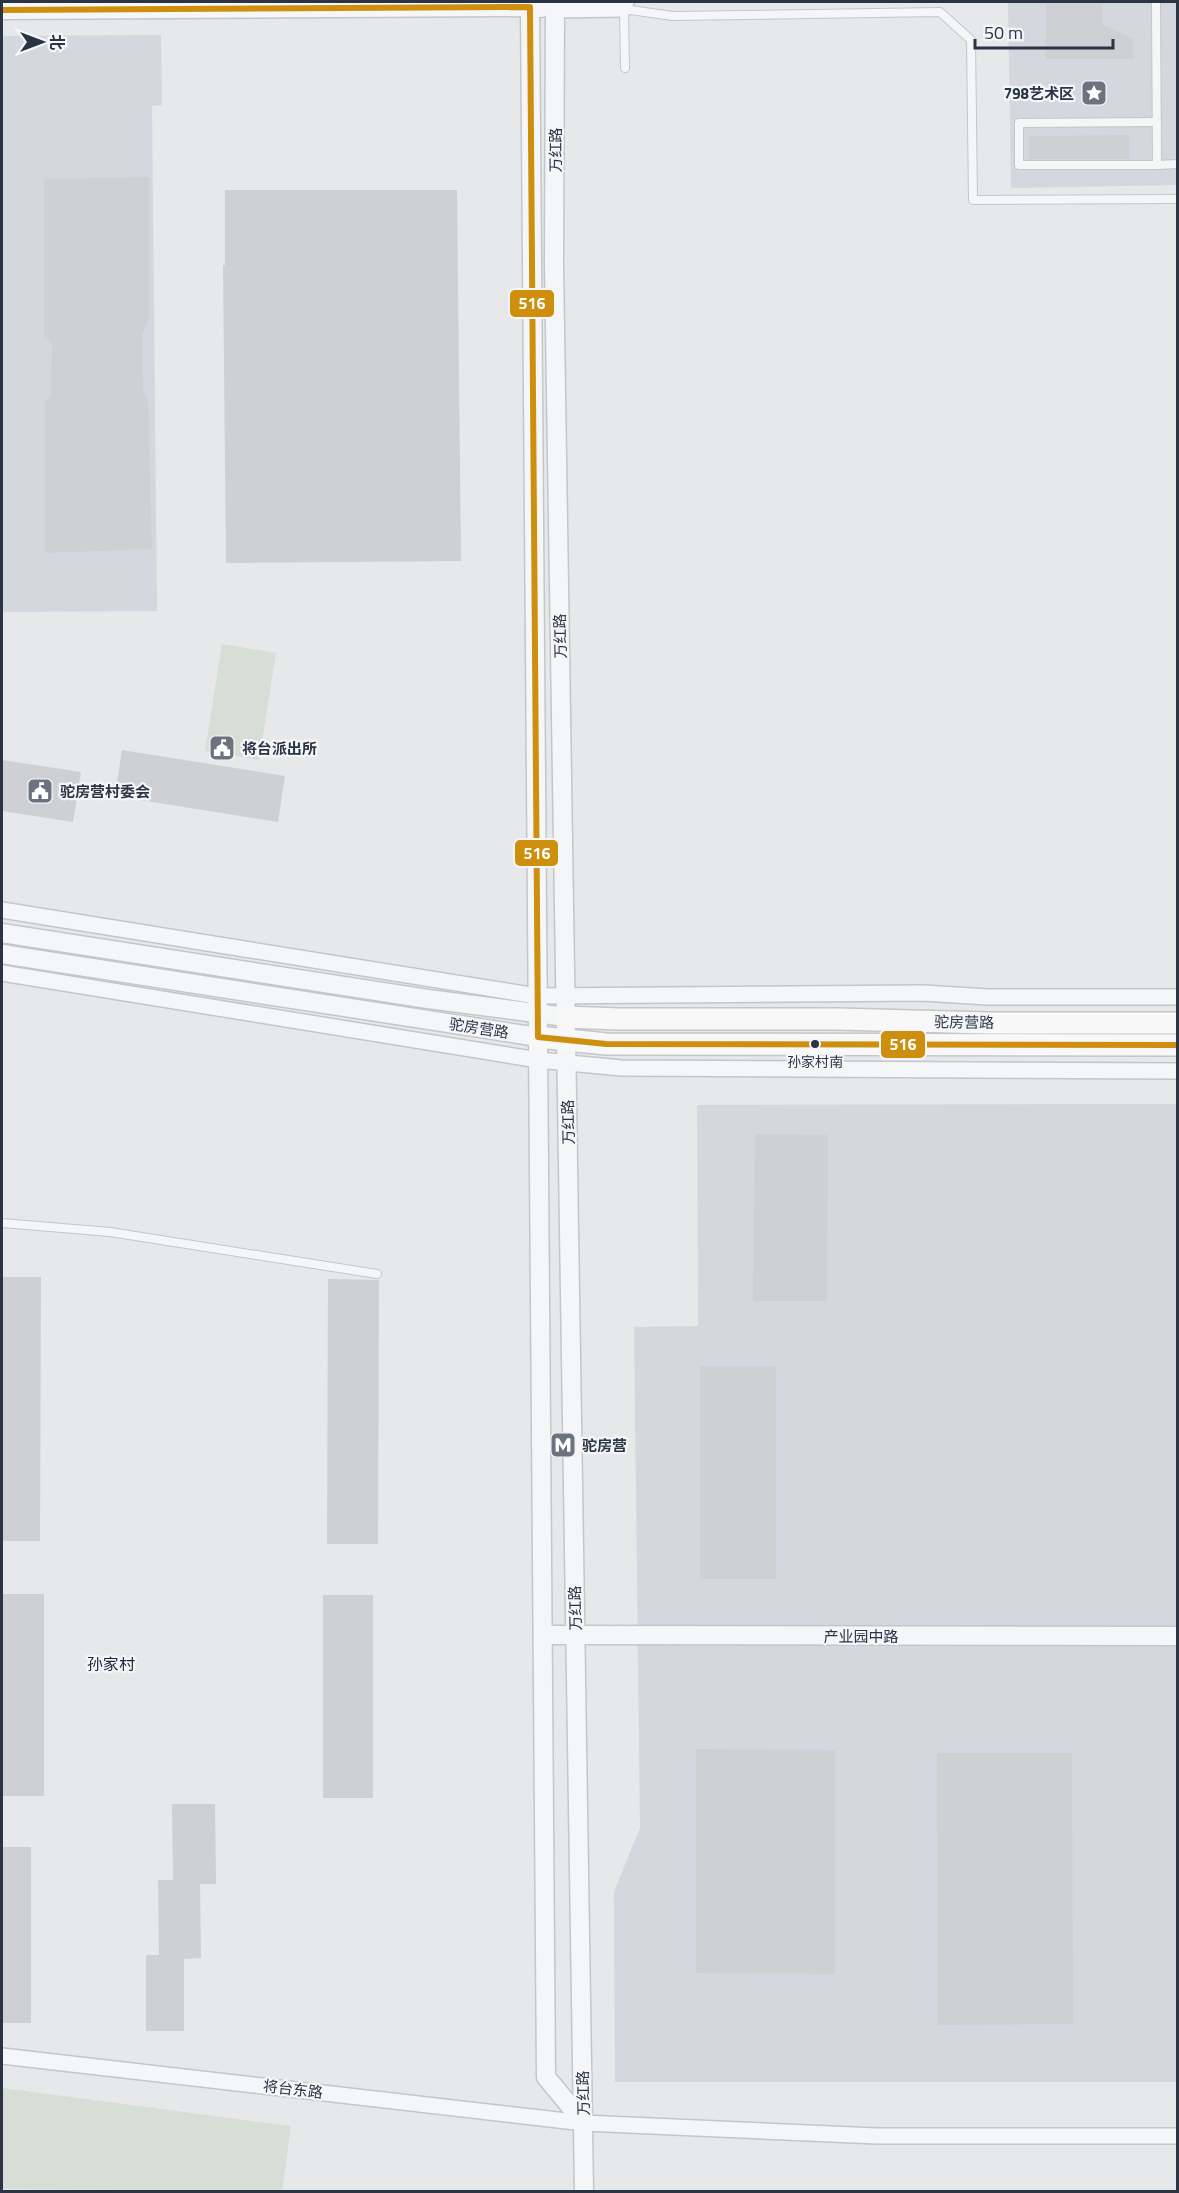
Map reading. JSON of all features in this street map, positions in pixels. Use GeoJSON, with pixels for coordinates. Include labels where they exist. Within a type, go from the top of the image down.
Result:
{"type":"FeatureCollection","features":[{"type":"Feature","properties":{"kind":"main road","name":"驼房营路"},"geometry":{"type":"LineString","coordinates":[[566,1006],[631,1019],[1178,1023]]}},
{"type":"Feature","properties":{"kind":"main road","name":"驼房营路"},"geometry":{"type":"LineString","coordinates":[[538,1037],[618,1044],[1178,1045]]}},
{"type":"Feature","properties":{"kind":"street","name":"万红路"},"geometry":{"type":"LineString","coordinates":[[543,4],[537,1005],[546,2077],[584,2123]]}},
{"type":"Feature","properties":{"kind":"street","name":"万红路"},"geometry":{"type":"LineString","coordinates":[[543,4],[554,264],[584,2123]]}},
{"type":"Feature","properties":{"kind":"street"},"geometry":{"type":"LineString","coordinates":[[2,10],[625,5]]}},
{"type":"Feature","properties":{"kind":"street"},"geometry":{"type":"LineString","coordinates":[[2,910],[537,1005]]}},
{"type":"Feature","properties":{"kind":"street","name":"驼房营路"},"geometry":{"type":"LineString","coordinates":[[2,933],[428,999],[566,1006]]}},
{"type":"Feature","properties":{"kind":"street","name":"驼房营路"},"geometry":{"type":"LineString","coordinates":[[2,954],[538,1037]]}},
{"type":"Feature","properties":{"kind":"street"},"geometry":{"type":"LineString","coordinates":[[2,973],[538,1060],[621,1068],[765,1071],[1178,1071]]}},
{"type":"Feature","properties":{"kind":"street"},"geometry":{"type":"LineString","coordinates":[[566,1006],[923,993],[988,997],[1178,997]]}},
{"type":"Feature","properties":{"kind":"street","name":"产业园中路"},"geometry":{"type":"LineString","coordinates":[[544,1635],[1178,1636]]}},
{"type":"Feature","properties":{"kind":"street","name":"将台东路"},"geometry":{"type":"LineString","coordinates":[[2,2056],[584,2123],[877,2136],[1178,2136]]}},
{"type":"Feature","properties":{"kind":"street"},"geometry":{"type":"LineString","coordinates":[[584,2123],[584,2192]]}},
{"type":"Feature","properties":{"kind":"lane"},"geometry":{"type":"LineString","coordinates":[[1156,2],[1157,165]]}},
{"type":"Feature","properties":{"kind":"lane"},"geometry":{"type":"LineString","coordinates":[[625,68],[625,5],[672,16],[940,12],[970,40],[973,200],[1178,200]]}},
{"type":"Feature","properties":{"kind":"lane"},"geometry":{"type":"LineString","coordinates":[[1157,122],[1019,123],[1019,165],[1178,164]]}},
{"type":"Feature","properties":{"kind":"lane"},"geometry":{"type":"LineString","coordinates":[[2,1223],[110,1232],[377,1274]]}},
{"type":"Feature","properties":{"kind":"shaded area","name":"798艺术区"},"geometry":{"type":"Polygon","coordinates":[[[1008,2],[1177,2],[1177,185],[1011,188],[1008,2]]]}},
{"type":"Feature","properties":{"kind":"shaded area"},"geometry":{"type":"Polygon","coordinates":[[[161,35],[162,105],[152,106],[157,611],[2,612],[2,36],[161,35]]]}},
{"type":"Feature","properties":{"kind":"shaded area"},"geometry":{"type":"Polygon","coordinates":[[[222,644],[276,653],[259,760],[205,751],[222,644]]]}},
{"type":"Feature","properties":{"kind":"shaded area"},"geometry":{"type":"Polygon","coordinates":[[[1177,1104],[1177,2082],[615,2082],[614,1892],[640,1828],[634,1327],[698,1326],[697,1105],[1177,1104]]]}},
{"type":"Feature","properties":{"kind":"shaded area"},"geometry":{"type":"Polygon","coordinates":[[[2,2088],[291,2126],[282,2191],[2,2189],[2,2088]]]}},
{"type":"Feature","properties":{"kind":"building"},"geometry":{"type":"Polygon","coordinates":[[[1046,2],[1102,2],[1102,24],[1133,39],[1133,59],[1046,59],[1046,2]]]}},
{"type":"Feature","properties":{"kind":"building"},"geometry":{"type":"Polygon","coordinates":[[[1129,135],[1129,159],[1029,159],[1029,136],[1129,135]]]}},
{"type":"Feature","properties":{"kind":"building"},"geometry":{"type":"Polygon","coordinates":[[[149,177],[149,319],[142,334],[143,393],[148,399],[152,549],[45,553],[45,402],[51,395],[52,343],[44,335],[44,179],[149,177]]]}},
{"type":"Feature","properties":{"kind":"building"},"geometry":{"type":"Polygon","coordinates":[[[225,190],[457,190],[461,561],[226,563],[223,265],[225,265],[225,190]]]}},
{"type":"Feature","properties":{"kind":"building"},"geometry":{"type":"Polygon","coordinates":[[[122,750],[285,776],[278,822],[115,796],[122,750]]]}},
{"type":"Feature","properties":{"kind":"building","name":"驼房营村委会"},"geometry":{"type":"Polygon","coordinates":[[[2,760],[81,772],[73,822],[2,811],[2,760]]]}},
{"type":"Feature","properties":{"kind":"building"},"geometry":{"type":"Polygon","coordinates":[[[755,1134],[828,1135],[827,1301],[753,1301],[755,1134]]]}},
{"type":"Feature","properties":{"kind":"building"},"geometry":{"type":"Polygon","coordinates":[[[2,1277],[41,1277],[40,1541],[2,1541],[2,1277]]]}},
{"type":"Feature","properties":{"kind":"building"},"geometry":{"type":"Polygon","coordinates":[[[328,1279],[379,1280],[378,1544],[327,1544],[328,1279]]]}},
{"type":"Feature","properties":{"kind":"building"},"geometry":{"type":"Polygon","coordinates":[[[700,1366],[776,1366],[776,1579],[700,1579],[700,1366]]]}},
{"type":"Feature","properties":{"kind":"building"},"geometry":{"type":"Polygon","coordinates":[[[2,1594],[44,1594],[44,1796],[2,1796],[2,1594]]]}},
{"type":"Feature","properties":{"kind":"building"},"geometry":{"type":"Polygon","coordinates":[[[323,1595],[373,1595],[373,1798],[323,1798],[323,1595]]]}},
{"type":"Feature","properties":{"kind":"building"},"geometry":{"type":"Polygon","coordinates":[[[696,1749],[835,1750],[835,1974],[696,1973],[696,1749]]]}},
{"type":"Feature","properties":{"kind":"building"},"geometry":{"type":"Polygon","coordinates":[[[937,1753],[1072,1753],[1073,2024],[938,2025],[937,1753]]]}},
{"type":"Feature","properties":{"kind":"building"},"geometry":{"type":"Polygon","coordinates":[[[172,1804],[215,1804],[216,1884],[200,1884],[201,1958],[184,1959],[184,2031],[146,2031],[146,1955],[159,1955],[158,1880],[173,1880],[172,1804]]]}},
{"type":"Feature","properties":{"kind":"building"},"geometry":{"type":"Polygon","coordinates":[[[2,1847],[31,1847],[31,2023],[2,2023],[2,1847]]]}},
{"type":"Feature","properties":{"kind":"transit line","name":"516"},"geometry":{"type":"LineString","coordinates":[[2,10],[530,7],[538,1037],[606,1044],[1178,1045]]}},
{"type":"Feature","properties":{"kind":"place","name":"798艺术区"},"geometry":{"type":"Point","coordinates":[1094,93]}},
{"type":"Feature","properties":{"kind":"place","name":"将台派出所"},"geometry":{"type":"Point","coordinates":[222,748]}},
{"type":"Feature","properties":{"kind":"place","name":"驼房营村委会"},"geometry":{"type":"Point","coordinates":[40,791]}},
{"type":"Feature","properties":{"kind":"place","name":"孙家村南"},"geometry":{"type":"Point","coordinates":[815,1044]}},
{"type":"Feature","properties":{"kind":"place","name":"驼房营"},"geometry":{"type":"Point","coordinates":[563,1445]}},
{"type":"Feature","properties":{"kind":"district","name":"孙家村"},"geometry":{"type":"Point","coordinates":[111,1664]}}]}
